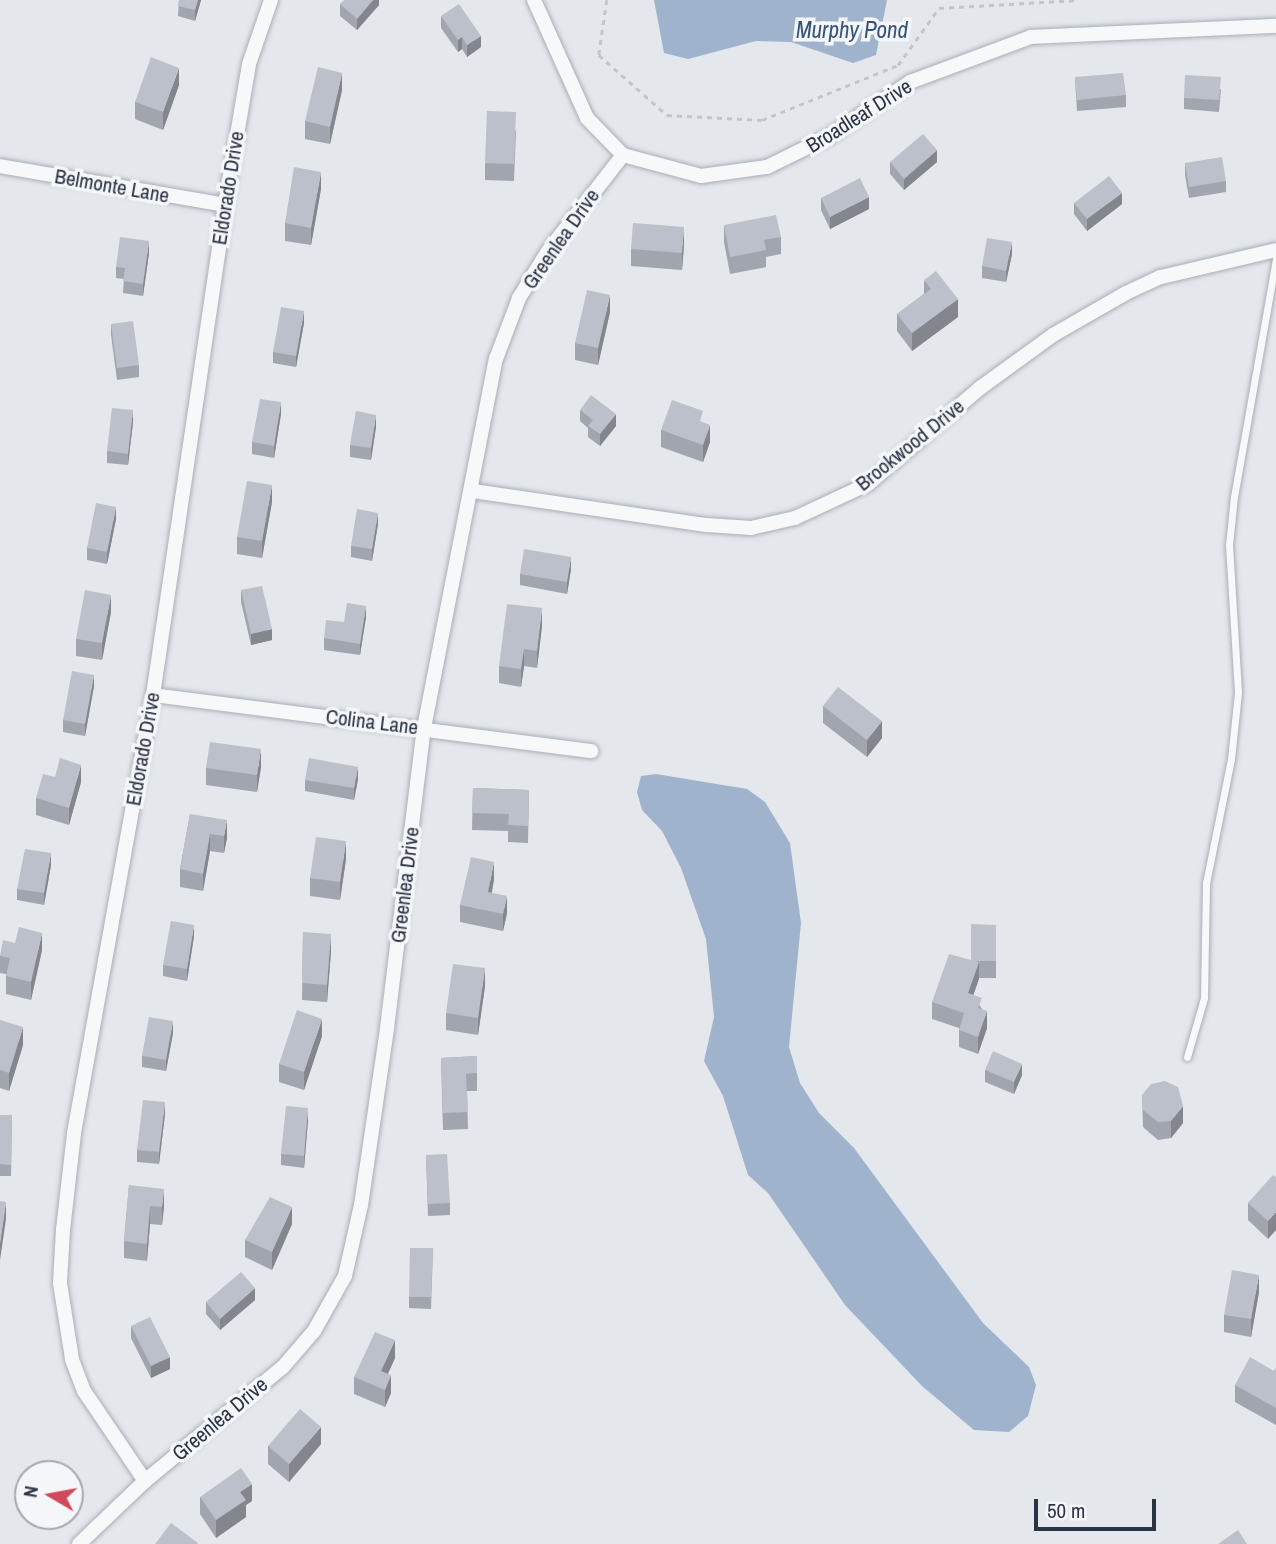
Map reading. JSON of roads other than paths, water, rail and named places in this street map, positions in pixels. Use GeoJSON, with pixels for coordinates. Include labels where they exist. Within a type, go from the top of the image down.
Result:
{"type":"FeatureCollection","features":[{"type":"Feature","properties":{"kind":"street","name":"Eldorado Drive"},"geometry":{"type":"LineString","coordinates":[[145,1481],[84,1391],[66,1335],[60,1283],[74,1133],[153,695],[225,205],[249,64],[271,0]]}},
{"type":"Feature","properties":{"kind":"street"},"geometry":{"type":"LineString","coordinates":[[534,0],[581,109],[623,155]]}},
{"type":"Feature","properties":{"kind":"street","name":"Broadleaf Drive"},"geometry":{"type":"LineString","coordinates":[[623,155],[701,176],[745,172],[766,167],[831,136],[910,82],[1031,37],[1276,26]]}},
{"type":"Feature","properties":{"kind":"street","name":"Greenlea Drive"},"geometry":{"type":"LineString","coordinates":[[79,1544],[145,1481],[283,1367],[314,1331],[345,1276],[361,1205],[383,1055],[424,729],[473,491],[496,359],[520,298],[548,251],[623,155]]}},
{"type":"Feature","properties":{"kind":"street","name":"Belmonte Lane"},"geometry":{"type":"LineString","coordinates":[[0,166],[225,205]]}},
{"type":"Feature","properties":{"kind":"street","name":"Brookwood Drive"},"geometry":{"type":"LineString","coordinates":[[473,491],[706,525],[751,528],[795,518],[868,484],[980,388],[1053,335],[1126,293],[1161,277],[1276,250]]}},
{"type":"Feature","properties":{"kind":"street","name":"Colina Lane"},"geometry":{"type":"LineString","coordinates":[[153,695],[591,751]]}},
{"type":"Feature","properties":{"kind":"lane"},"geometry":{"type":"LineString","coordinates":[[1186,1057],[1204,998],[1206,883],[1231,759],[1238,692],[1229,545],[1234,497],[1276,258]]}},
{"type":"Feature","properties":{"kind":"water","name":"Murphy Pond"},"geometry":{"type":"Polygon","coordinates":[[[654,0],[887,0],[876,55],[853,63],[791,42],[756,41],[688,59],[664,53],[654,0]]]}},
{"type":"Feature","properties":{"kind":"water"},"geometry":{"type":"Polygon","coordinates":[[[656,774],[747,789],[765,802],[790,843],[801,923],[789,1047],[800,1083],[819,1113],[854,1148],[983,1323],[1029,1367],[1036,1385],[1028,1416],[1009,1432],[974,1430],[922,1386],[845,1305],[768,1193],[748,1175],[723,1096],[704,1061],[714,1017],[706,939],[681,868],[662,831],[642,810],[637,792],[641,776],[656,774]]]}}]}
